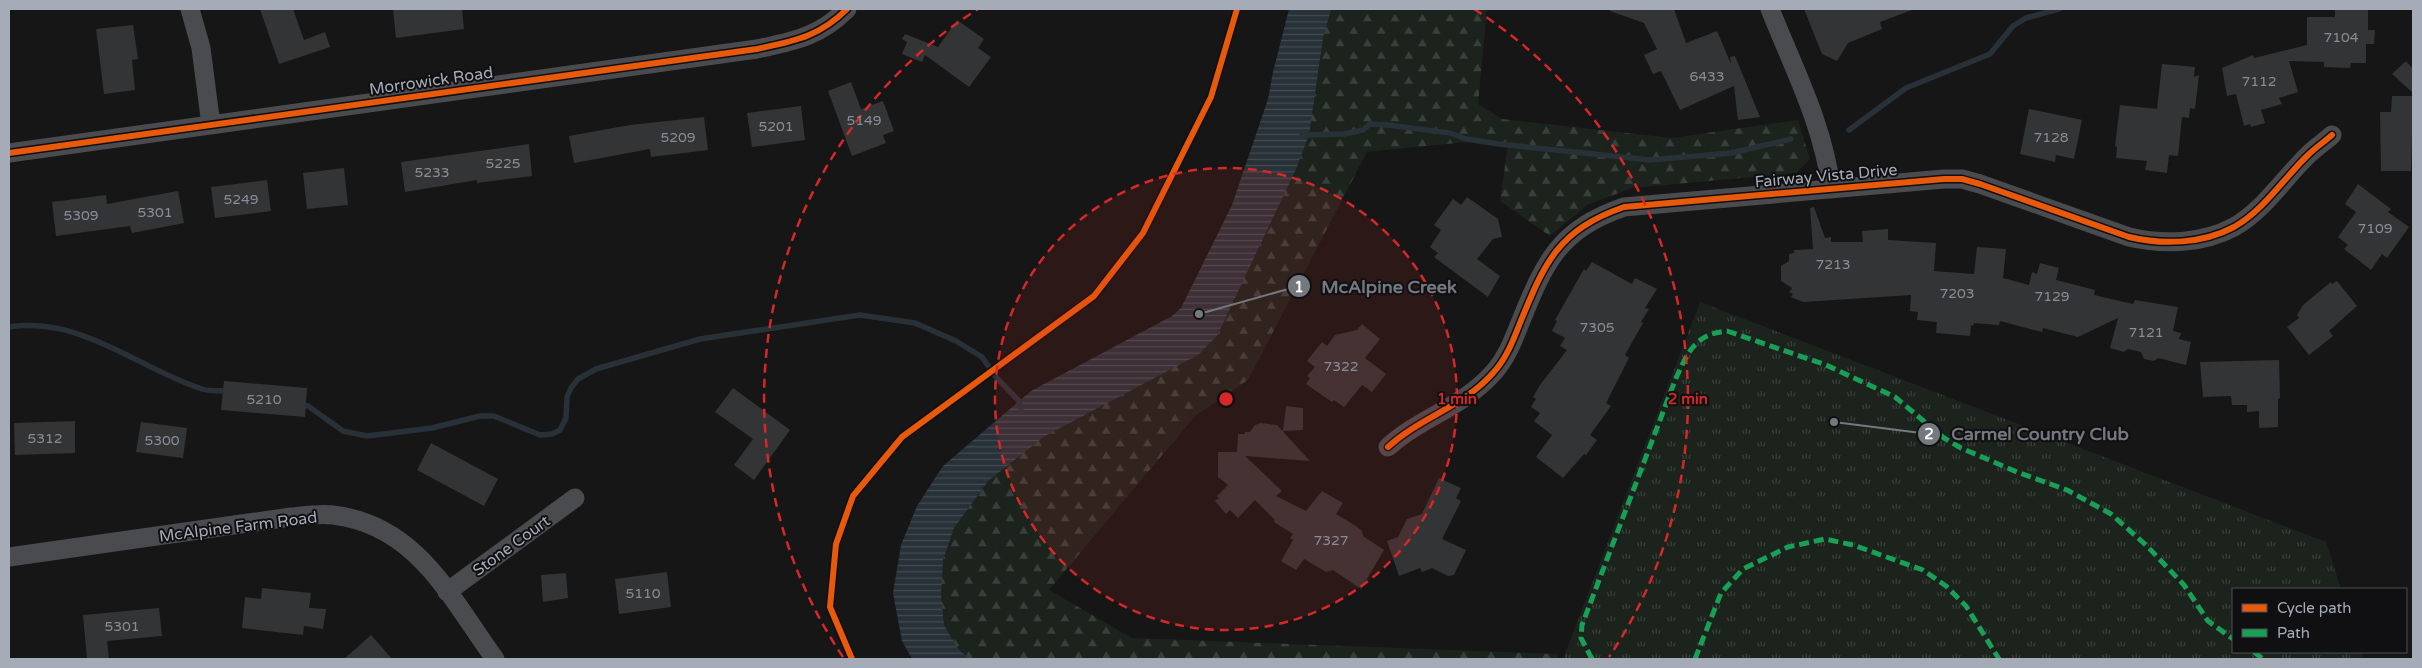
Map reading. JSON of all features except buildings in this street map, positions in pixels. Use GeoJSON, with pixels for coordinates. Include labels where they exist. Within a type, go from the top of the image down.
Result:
{"type":"FeatureCollection","features":[{"type":"Feature","properties":{"kind":"street"},"geometry":{"type":"LineString","coordinates":[[190,9],[202,48],[211,125]]}},
{"type":"Feature","properties":{"kind":"street","name":"Morrowick Road"},"geometry":{"type":"LineString","coordinates":[[9,153],[757,49],[799,40],[815,34],[837,19],[847,9]]}},
{"type":"Feature","properties":{"kind":"street"},"geometry":{"type":"LineString","coordinates":[[1770,9],[1821,137],[1831,188]]}},
{"type":"Feature","properties":{"kind":"street","name":"Fairway Vista Drive"},"geometry":{"type":"LineString","coordinates":[[1388,447],[1419,422],[1463,401],[1497,369],[1512,345],[1546,264],[1569,236],[1601,214],[1624,207],[1831,188],[1962,179],[2129,237],[2150,242],[2169,243],[2207,236],[2234,227],[2252,214],[2308,154],[2332,135]]}},
{"type":"Feature","properties":{"kind":"street","name":"Stone Court"},"geometry":{"type":"LineString","coordinates":[[447,592],[575,498]]}},
{"type":"Feature","properties":{"kind":"street","name":"McAlpine Farm Road"},"geometry":{"type":"LineString","coordinates":[[9,557],[291,517],[332,515],[360,520],[399,539],[421,557],[495,659]]}},
{"type":"Feature","properties":{"kind":"green space"},"geometry":{"type":"Polygon","coordinates":[[[1323,9],[1487,9],[1478,104],[1502,119],[1672,138],[1798,120],[1810,159],[1796,173],[1632,188],[1587,205],[1550,236],[1500,201],[1508,145],[1476,141],[1367,152],[1248,380],[1195,416],[1049,590],[1132,638],[1556,654],[1559,659],[957,659],[927,591],[970,459],[1223,307],[1323,9]]]}},
{"type":"Feature","properties":{"kind":"green space"},"geometry":{"type":"Polygon","coordinates":[[[1700,302],[2326,542],[2341,588],[2232,588],[2232,653],[2362,653],[2364,659],[1563,659],[1700,302]]]}},
{"type":"Feature","properties":{"kind":"shaded area"},"geometry":{"type":"Polygon","coordinates":[[[1289,9],[1331,9],[1323,38],[1309,135],[1296,169],[1217,336],[1198,355],[1045,436],[988,481],[954,528],[943,560],[941,595],[944,625],[958,649],[970,659],[912,659],[902,641],[893,593],[901,545],[917,506],[943,466],[1031,391],[1172,316],[1181,308],[1232,205],[1268,99],[1289,9]]]}},
{"type":"Feature","properties":{"kind":"waterway"},"geometry":{"type":"LineString","coordinates":[[1849,130],[1906,88],[1990,54],[2013,26],[2026,18],[2059,9]]}},
{"type":"Feature","properties":{"kind":"waterway"},"geometry":{"type":"LineString","coordinates":[[1302,135],[1344,134],[1363,130],[1370,124],[1388,125],[1450,133],[1466,139],[1499,144],[1650,160],[1731,153],[1791,139]]}},
{"type":"Feature","properties":{"kind":"waterway"},"geometry":{"type":"LineString","coordinates":[[299,404],[308,406],[343,431],[367,436],[432,428],[480,416],[494,416],[540,435],[552,434],[560,430],[566,418],[567,397],[571,388],[578,379],[596,369],[700,339],[860,315],[915,323],[956,341],[982,357],[995,376],[1019,401],[1021,408]]}},
{"type":"Feature","properties":{"kind":"waterway"},"geometry":{"type":"LineString","coordinates":[[9,327],[36,326],[61,329],[85,336],[178,380],[202,389],[229,391]]}},
{"type":"Feature","properties":{"kind":"marked path"},"geometry":{"type":"LineString","coordinates":[[1592,659],[1581,638],[1582,625],[1676,378],[1689,352],[1700,340],[1707,336],[1727,331],[1826,365],[1895,397],[1944,438],[1961,448],[2017,472],[2067,490],[2111,514],[2147,546],[2184,585],[2208,621],[2232,638]]}},
{"type":"Feature","properties":{"kind":"marked path"},"geometry":{"type":"LineString","coordinates":[[1695,659],[1721,593],[1743,569],[1788,547],[1825,539],[1853,545],[1923,570],[1946,586],[1966,606],[1999,659]]}},
{"type":"Feature","properties":{"kind":"marked path"},"geometry":{"type":"LineString","coordinates":[[2255,653],[2263,659]]}},
{"type":"Feature","properties":{"kind":"cycle path"},"geometry":{"type":"LineString","coordinates":[[9,153],[757,49],[794,40],[816,32],[847,9]]}},
{"type":"Feature","properties":{"kind":"cycle path"},"geometry":{"type":"LineString","coordinates":[[852,659],[830,607],[836,544],[853,496],[902,437],[1094,296],[1143,233],[1211,97],[1237,9]]}},
{"type":"Feature","properties":{"kind":"cycle path"},"geometry":{"type":"LineString","coordinates":[[1388,447],[1414,428],[1469,395],[1493,373],[1509,350],[1538,282],[1546,266],[1557,251],[1583,226],[1624,207],[1962,179],[2129,237],[2169,242],[2196,240],[2222,233],[2245,220],[2264,203],[2308,155],[2332,135]]}},
{"type":"Feature","properties":{"kind":"place","name":"McAlpine Creek"},"geometry":{"type":"Point","coordinates":[1199,314]}},
{"type":"Feature","properties":{"kind":"place","name":"Carmel Country Club"},"geometry":{"type":"Point","coordinates":[1834,422]}}]}
